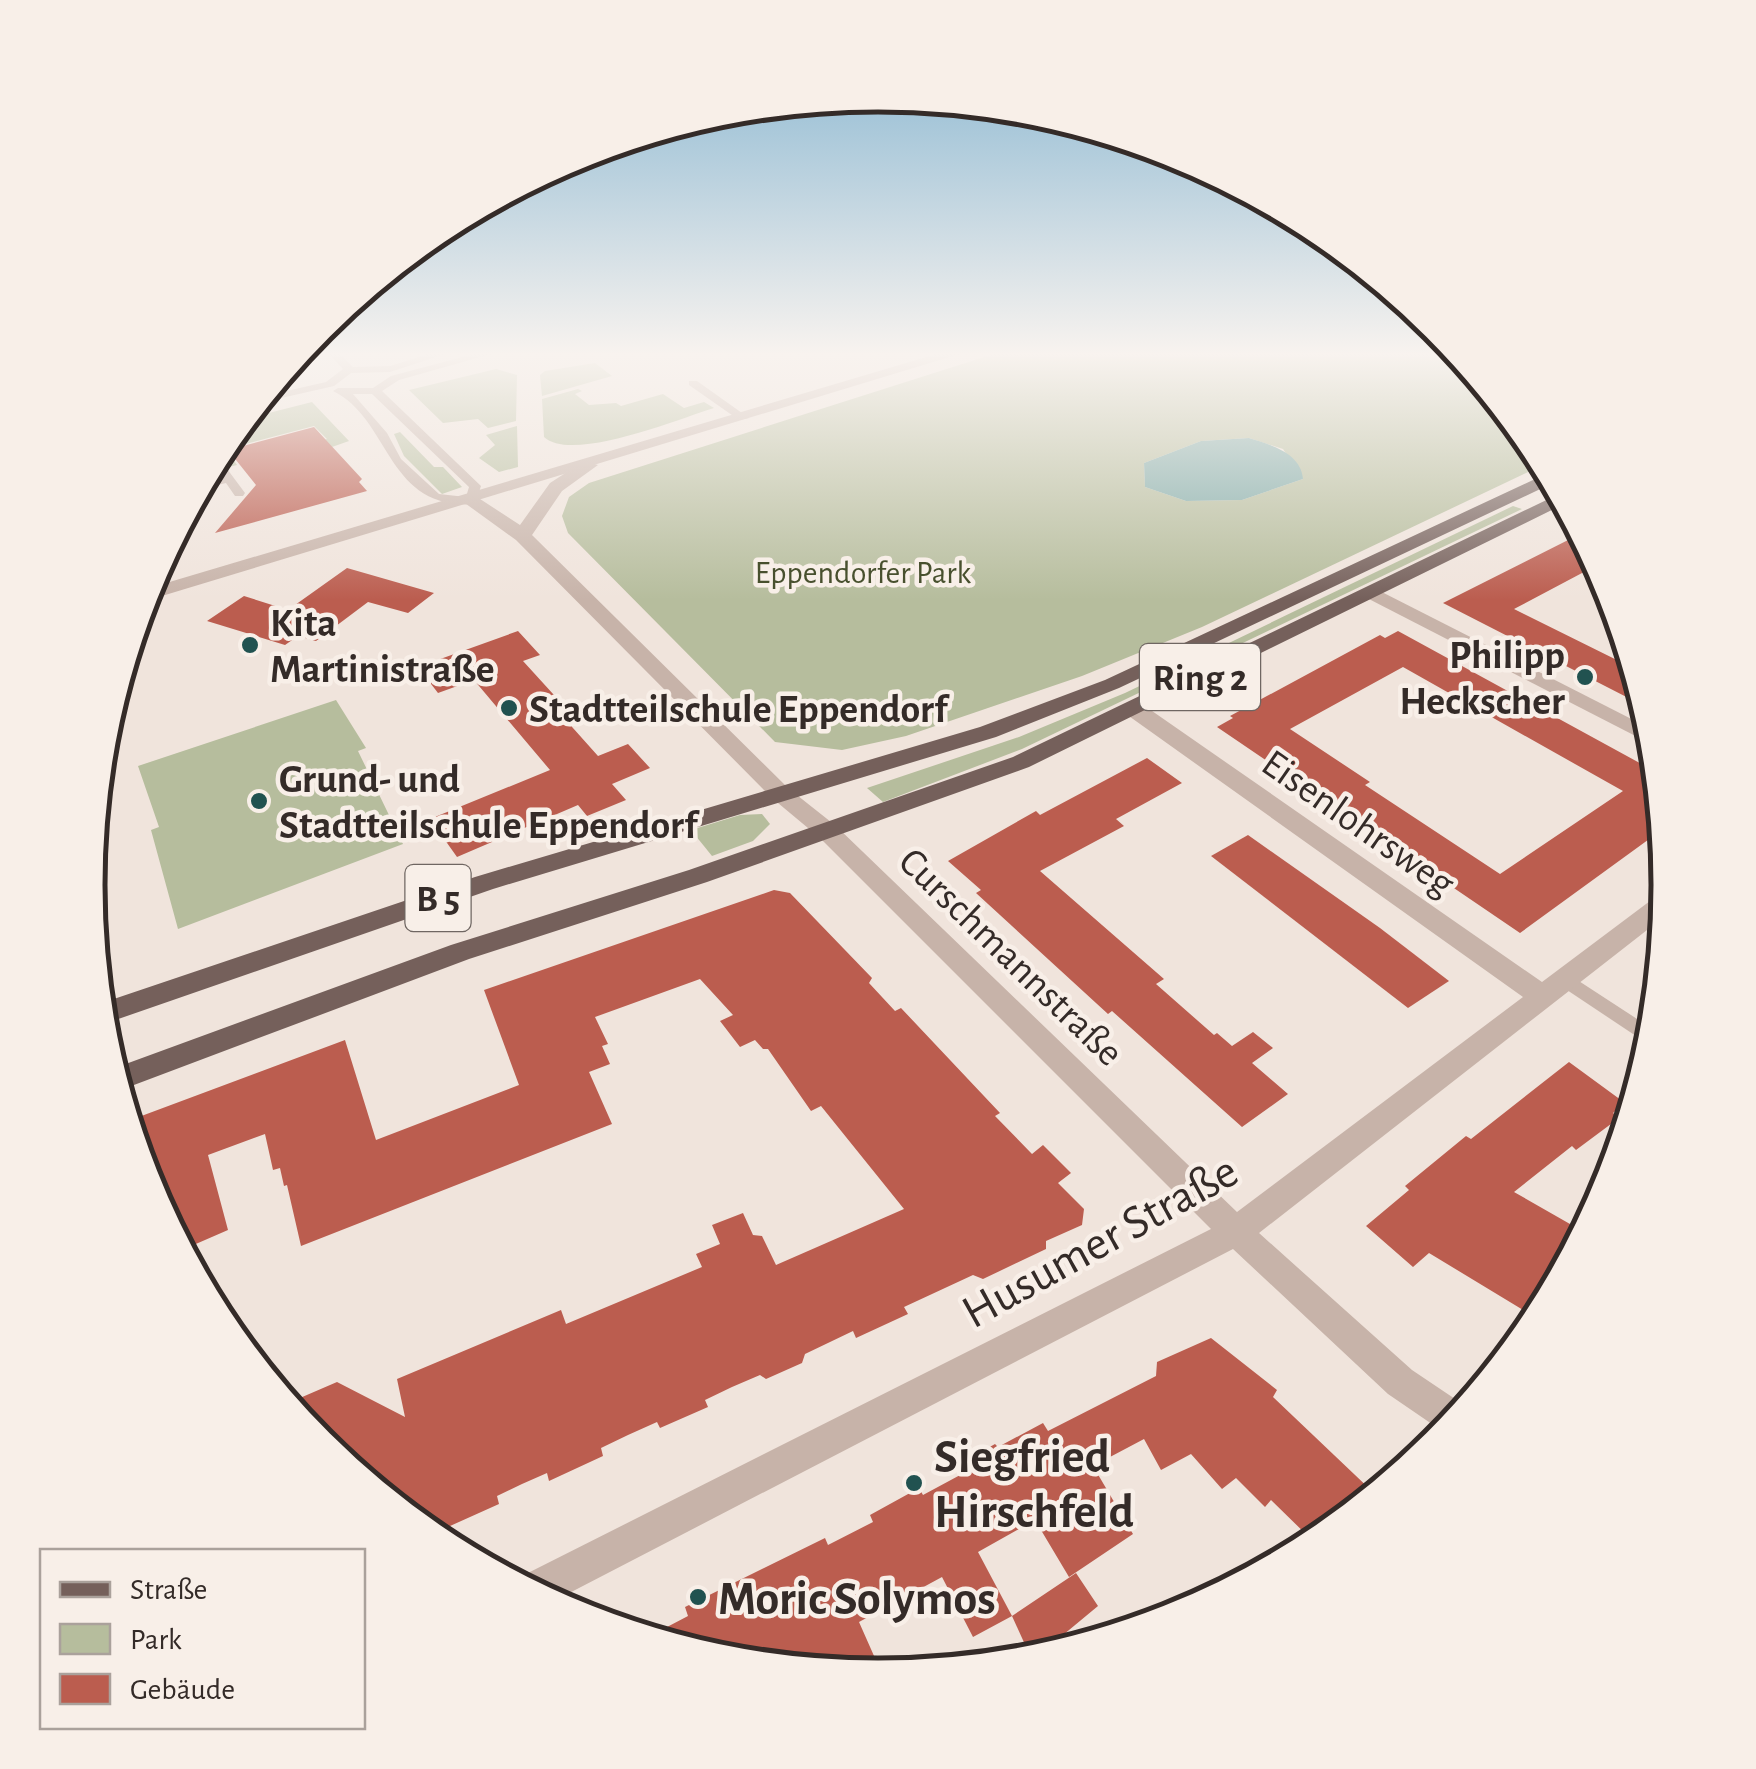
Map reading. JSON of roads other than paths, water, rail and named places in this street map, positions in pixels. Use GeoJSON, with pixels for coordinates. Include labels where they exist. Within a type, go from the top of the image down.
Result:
{"type":"FeatureCollection","features":[{"type":"Feature","properties":{"kind":"main road","name":"B 5"},"geometry":{"type":"LineString","coordinates":[[116,1009],[484,882],[780,793],[844,778],[988,732],[1112,684],[1538,484]]}},
{"type":"Feature","properties":{"kind":"main road","name":"Ring 2"},"geometry":{"type":"LineString","coordinates":[[129,1075],[460,952],[828,832],[1021,762],[1550,504]]}},
{"type":"Feature","properties":{"kind":"street"},"geometry":{"type":"LineString","coordinates":[[163,590],[689,435]]}},
{"type":"Feature","properties":{"kind":"street"},"geometry":{"type":"LineString","coordinates":[[522,536],[556,487],[590,465]]}},
{"type":"Feature","properties":{"kind":"street","name":"Curschmannstraße"},"geometry":{"type":"LineString","coordinates":[[470,501],[500,517],[522,536],[780,793],[828,832],[1236,1232],[1400,1382],[1443,1411]]}},
{"type":"Feature","properties":{"kind":"street"},"geometry":{"type":"LineString","coordinates":[[1372,593],[1635,729]]}},
{"type":"Feature","properties":{"kind":"street","name":"Eisenlohrsweg"},"geometry":{"type":"LineString","coordinates":[[1134,709],[1541,996]]}},
{"type":"Feature","properties":{"kind":"street","name":"Husumer Straße"},"geometry":{"type":"LineString","coordinates":[[548,1584],[1236,1232],[1650,915]]}},
{"type":"Feature","properties":{"kind":"lane"},"geometry":{"type":"LineString","coordinates":[[383,435],[396,460],[435,498],[470,501],[475,486],[421,435]]}},
{"type":"Feature","properties":{"kind":"lane"},"geometry":{"type":"LineString","coordinates":[[225,472],[239,493]]}},
{"type":"Feature","properties":{"kind":"lane"},"geometry":{"type":"LineString","coordinates":[[219,482],[230,479]]}},
{"type":"Feature","properties":{"kind":"lane"},"geometry":{"type":"LineString","coordinates":[[1565,979],[1637,1028]]}},
{"type":"Feature","properties":{"kind":"water"},"geometry":{"type":"Polygon","coordinates":[[[1249,438],[1291,456],[1303,479],[1242,500],[1186,501],[1145,487],[1144,463],[1201,441],[1249,438]]]}},
{"type":"Feature","properties":{"kind":"place","name":"Kita Martinistraße"},"geometry":{"type":"Point","coordinates":[250,645]}},
{"type":"Feature","properties":{"kind":"place","name":"Philipp Heckscher"},"geometry":{"type":"Point","coordinates":[1585,677]}},
{"type":"Feature","properties":{"kind":"place","name":"Stadtteilschule Eppendorf"},"geometry":{"type":"Point","coordinates":[509,708]}},
{"type":"Feature","properties":{"kind":"place","name":"Grund- und Stadtteilschule Eppendorf"},"geometry":{"type":"Point","coordinates":[259,801]}},
{"type":"Feature","properties":{"kind":"place","name":"Siegfried Hirschfeld"},"geometry":{"type":"Point","coordinates":[914,1483]}},
{"type":"Feature","properties":{"kind":"place","name":"Moric Solymos"},"geometry":{"type":"Point","coordinates":[698,1597]}},
{"type":"Feature","properties":{"kind":"park label","name":"Eppendorfer Park"},"geometry":{"type":"Point","coordinates":[863,572]}}]}
